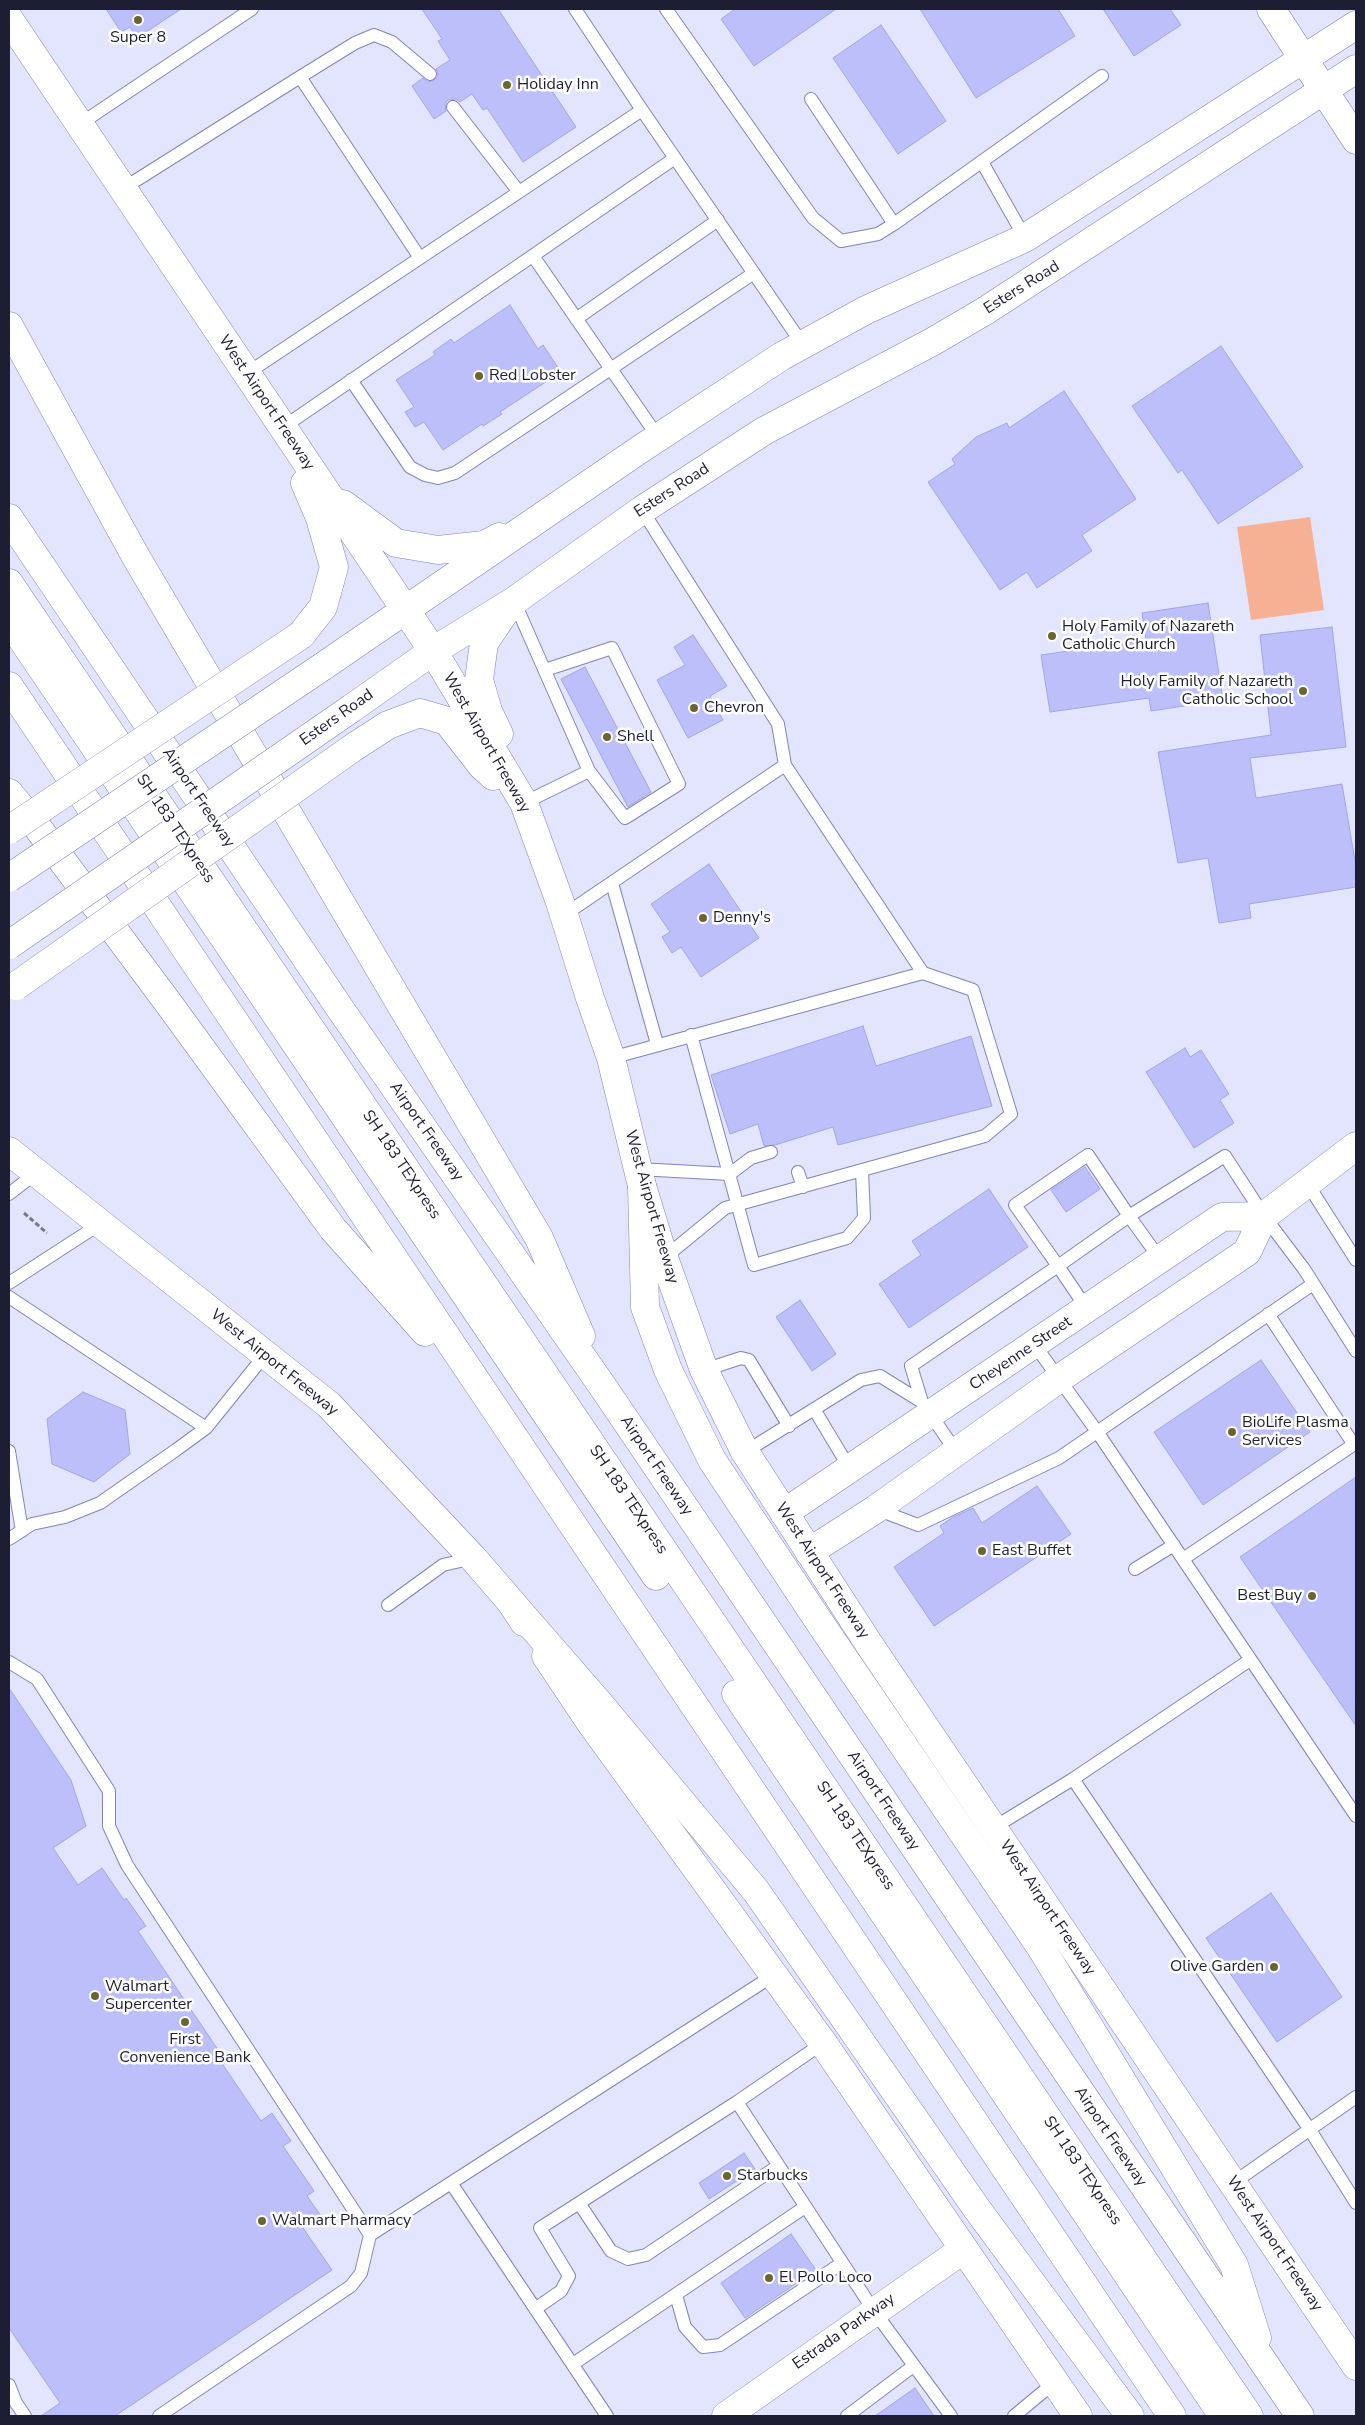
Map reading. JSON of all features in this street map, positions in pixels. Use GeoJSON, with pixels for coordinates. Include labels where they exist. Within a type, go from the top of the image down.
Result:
{"type":"FeatureCollection","features":[{"type":"Feature","properties":{"kind":"main road"},"geometry":{"type":"LineString","coordinates":[[1271,9],[1356,140]]}},
{"type":"Feature","properties":{"kind":"main road","name":"West Airport Freeway"},"geometry":{"type":"LineString","coordinates":[[9,19],[433,651],[524,803],[564,915],[611,1058],[640,1177],[664,1258],[704,1370],[745,1452],[809,1552],[993,1828],[1356,2366]]}},
{"type":"Feature","properties":{"kind":"main road"},"geometry":{"type":"LineString","coordinates":[[9,878],[658,437],[803,345],[866,310],[1025,238],[1356,25]]}},
{"type":"Feature","properties":{"kind":"main road","name":"Esters Road"},"geometry":{"type":"LineString","coordinates":[[9,945],[433,651],[514,601],[642,510],[764,431],[932,342],[985,311],[1356,69]]}},
{"type":"Feature","properties":{"kind":"main road"},"geometry":{"type":"LineString","coordinates":[[9,326],[136,557],[539,1238],[603,1387]]}},
{"type":"Feature","properties":{"kind":"main road"},"geometry":{"type":"LineString","coordinates":[[9,830],[301,635],[323,607],[334,567],[320,518],[282,428]]}},
{"type":"Feature","properties":{"kind":"main road"},"geometry":{"type":"LineString","coordinates":[[322,486],[358,517],[396,543],[438,550],[484,545],[541,518]]}},
{"type":"Feature","properties":{"kind":"main road","name":"Airport Freeway"},"geometry":{"type":"LineString","coordinates":[[9,518],[341,1010],[603,1387],[1300,2416]]}},
{"type":"Feature","properties":{"kind":"main road","name":"SH 183 TEXpress"},"geometry":{"type":"LineString","coordinates":[[9,583],[1249,2416]]}},
{"type":"Feature","properties":{"kind":"main road"},"geometry":{"type":"LineString","coordinates":[[514,601],[484,643],[479,680],[488,711],[518,770],[524,803]]}},
{"type":"Feature","properties":{"kind":"main road","name":"SH 183 TEXpress"},"geometry":{"type":"LineString","coordinates":[[9,620],[1223,2416]]}},
{"type":"Feature","properties":{"kind":"main road"},"geometry":{"type":"LineString","coordinates":[[9,686],[1172,2416]]}},
{"type":"Feature","properties":{"kind":"main road"},"geometry":{"type":"LineString","coordinates":[[12,991],[354,747],[388,725],[420,713],[447,721],[482,766],[524,803]]}},
{"type":"Feature","properties":{"kind":"main road"},"geometry":{"type":"LineString","coordinates":[[9,793],[35,824],[163,996],[333,1229],[494,1410]]}},
{"type":"Feature","properties":{"kind":"main road"},"geometry":{"type":"LineString","coordinates":[[9,1134],[23,1163]]}},
{"type":"Feature","properties":{"kind":"main road"},"geometry":{"type":"LineString","coordinates":[[809,1552],[876,1509],[1060,1378],[1247,1252],[1264,1216],[1356,1146]]}},
{"type":"Feature","properties":{"kind":"main road","name":"West Airport Freeway"},"geometry":{"type":"LineString","coordinates":[[23,1163],[329,1406],[473,1558],[510,1602],[590,1722],[823,2043],[1078,2416]]}},
{"type":"Feature","properties":{"kind":"main road"},"geometry":{"type":"LineString","coordinates":[[640,1177],[645,1307],[668,1370],[712,1460],[1055,1971],[1234,2265],[1267,2368]]}},
{"type":"Feature","properties":{"kind":"main road","name":"Cheyenne Street"},"geometry":{"type":"LineString","coordinates":[[784,1514],[850,1470],[927,1408],[1034,1344],[1222,1217],[1264,1216]]}},
{"type":"Feature","properties":{"kind":"main road"},"geometry":{"type":"LineString","coordinates":[[510,1602],[598,1702],[756,1891],[977,2209],[1130,2416]]}},
{"type":"Feature","properties":{"kind":"main road","name":"Estrada Parkway"},"geometry":{"type":"LineString","coordinates":[[726,2416],[964,2250]]}},
{"type":"Feature","properties":{"kind":"main road"},"geometry":{"type":"LineString","coordinates":[[1113,2326],[1188,2416]]}},
{"type":"Feature","properties":{"kind":"lane"},"geometry":{"type":"LineString","coordinates":[[80,124],[252,9]]}},
{"type":"Feature","properties":{"kind":"lane"},"geometry":{"type":"LineString","coordinates":[[575,9],[803,345]]}},
{"type":"Feature","properties":{"kind":"lane"},"geometry":{"type":"LineString","coordinates":[[666,9],[813,218],[841,241],[878,234],[894,224],[1102,76]]}},
{"type":"Feature","properties":{"kind":"lane"},"geometry":{"type":"LineString","coordinates":[[124,188],[300,76],[355,43],[374,35],[392,42],[430,74]]}},
{"type":"Feature","properties":{"kind":"lane"},"geometry":{"type":"LineString","coordinates":[[300,76],[420,258]]}},
{"type":"Feature","properties":{"kind":"lane"},"geometry":{"type":"LineString","coordinates":[[811,99],[894,224]]}},
{"type":"Feature","properties":{"kind":"lane"},"geometry":{"type":"LineString","coordinates":[[453,107],[519,192]]}},
{"type":"Feature","properties":{"kind":"lane"},"geometry":{"type":"LineString","coordinates":[[246,374],[642,110]]}},
{"type":"Feature","properties":{"kind":"lane"},"geometry":{"type":"LineString","coordinates":[[282,428],[675,158]]}},
{"type":"Feature","properties":{"kind":"lane"},"geometry":{"type":"LineString","coordinates":[[982,162],[1025,238]]}},
{"type":"Feature","properties":{"kind":"lane"},"geometry":{"type":"LineString","coordinates":[[576,319],[718,220]]}},
{"type":"Feature","properties":{"kind":"lane"},"geometry":{"type":"LineString","coordinates":[[533,256],[658,437]]}},
{"type":"Feature","properties":{"kind":"lane"},"geometry":{"type":"LineString","coordinates":[[351,380],[410,466],[425,475],[438,478],[455,473],[754,273]]}},
{"type":"Feature","properties":{"kind":"lane"},"geometry":{"type":"LineString","coordinates":[[642,510],[778,724],[785,766],[923,973]]}},
{"type":"Feature","properties":{"kind":"lane"},"geometry":{"type":"LineString","coordinates":[[514,601],[589,771],[625,818],[679,784],[612,648],[545,670]]}},
{"type":"Feature","properties":{"kind":"lane"},"geometry":{"type":"LineString","coordinates":[[564,915],[785,766]]}},
{"type":"Feature","properties":{"kind":"lane"},"geometry":{"type":"LineString","coordinates":[[524,803],[589,771]]}},
{"type":"Feature","properties":{"kind":"lane"},"geometry":{"type":"LineString","coordinates":[[612,883],[658,1044]]}},
{"type":"Feature","properties":{"kind":"lane"},"geometry":{"type":"LineString","coordinates":[[611,1058],[923,973],[973,990],[1010,1114],[985,1136],[725,1208],[664,1258]]}},
{"type":"Feature","properties":{"kind":"lane"},"geometry":{"type":"LineString","coordinates":[[691,1035],[754,1266],[848,1238],[864,1218],[862,1171]]}},
{"type":"Feature","properties":{"kind":"lane"},"geometry":{"type":"LineString","coordinates":[[640,1177],[730,1174],[751,1158],[771,1152]]}},
{"type":"Feature","properties":{"kind":"lane"},"geometry":{"type":"LineString","coordinates":[[1086,1309],[1015,1205],[1088,1155],[1160,1259]]}},
{"type":"Feature","properties":{"kind":"lane"},"geometry":{"type":"LineString","coordinates":[[957,1453],[927,1408],[911,1366],[1129,1216],[1225,1156],[1264,1216],[1313,1284],[1356,1351]]}},
{"type":"Feature","properties":{"kind":"lane"},"geometry":{"type":"LineString","coordinates":[[9,1194],[23,1163]]}},
{"type":"Feature","properties":{"kind":"lane"},"geometry":{"type":"LineString","coordinates":[[798,1172],[803,1187]]}},
{"type":"Feature","properties":{"kind":"lane"},"geometry":{"type":"LineString","coordinates":[[1307,1183],[1356,1260]]}},
{"type":"Feature","properties":{"kind":"lane"},"geometry":{"type":"LineString","coordinates":[[9,1283],[100,1224]]}},
{"type":"Feature","properties":{"kind":"lane"},"geometry":{"type":"LineString","coordinates":[[876,1509],[918,1525],[1059,1458],[1313,1284]]}},
{"type":"Feature","properties":{"kind":"lane"},"geometry":{"type":"LineString","coordinates":[[9,1297],[206,1428]]}},
{"type":"Feature","properties":{"kind":"lane"},"geometry":{"type":"LineString","coordinates":[[1183,1559],[1355,1444],[1268,1314]]}},
{"type":"Feature","properties":{"kind":"lane"},"geometry":{"type":"LineString","coordinates":[[1034,1344],[1098,1433],[1356,1816]]}},
{"type":"Feature","properties":{"kind":"lane"},"geometry":{"type":"LineString","coordinates":[[9,1540],[32,1524],[65,1517],[100,1503],[206,1428],[265,1355]]}},
{"type":"Feature","properties":{"kind":"lane"},"geometry":{"type":"LineString","coordinates":[[704,1370],[741,1358],[749,1360],[789,1426]]}},
{"type":"Feature","properties":{"kind":"lane"},"geometry":{"type":"LineString","coordinates":[[745,1452],[861,1380],[880,1376],[927,1408]]}},
{"type":"Feature","properties":{"kind":"lane"},"geometry":{"type":"LineString","coordinates":[[814,1410],[850,1470]]}},
{"type":"Feature","properties":{"kind":"lane"},"geometry":{"type":"LineString","coordinates":[[9,1451],[22,1530]]}},
{"type":"Feature","properties":{"kind":"lane"},"geometry":{"type":"LineString","coordinates":[[1135,1569],[1174,1545]]}},
{"type":"Feature","properties":{"kind":"lane"},"geometry":{"type":"LineString","coordinates":[[388,1605],[443,1565],[473,1558]]}},
{"type":"Feature","properties":{"kind":"lane"},"geometry":{"type":"LineString","coordinates":[[993,1828],[1073,1780],[1250,1660]]}},
{"type":"Feature","properties":{"kind":"lane"},"geometry":{"type":"LineString","coordinates":[[9,1662],[37,1679],[103,1783],[108,1791],[108,1826],[127,1865],[370,2235]]}},
{"type":"Feature","properties":{"kind":"lane"},"geometry":{"type":"LineString","coordinates":[[1073,1780],[1310,2130],[1356,2203]]}},
{"type":"Feature","properties":{"kind":"lane"},"geometry":{"type":"LineString","coordinates":[[159,2416],[351,2286],[361,2273],[370,2235],[774,1975]]}},
{"type":"Feature","properties":{"kind":"lane"},"geometry":{"type":"LineString","coordinates":[[535,2308],[561,2291],[569,2276],[540,2228],[737,2102],[823,2043]]}},
{"type":"Feature","properties":{"kind":"lane"},"geometry":{"type":"LineString","coordinates":[[1233,2184],[1356,2098]]}},
{"type":"Feature","properties":{"kind":"lane"},"geometry":{"type":"LineString","coordinates":[[737,2102],[874,2311],[912,2366],[951,2416]]}},
{"type":"Feature","properties":{"kind":"lane"},"geometry":{"type":"LineString","coordinates":[[579,2203],[611,2250],[628,2259],[646,2255],[778,2166]]}},
{"type":"Feature","properties":{"kind":"lane"},"geometry":{"type":"LineString","coordinates":[[451,2183],[607,2416]]}},
{"type":"Feature","properties":{"kind":"lane"},"geometry":{"type":"LineString","coordinates":[[573,2364],[805,2207]]}},
{"type":"Feature","properties":{"kind":"lane"},"geometry":{"type":"LineString","coordinates":[[676,2295],[685,2327],[703,2347],[720,2345],[842,2263]]}},
{"type":"Feature","properties":{"kind":"lane"},"geometry":{"type":"LineString","coordinates":[[847,2416],[912,2366]]}},
{"type":"Feature","properties":{"kind":"lane"},"geometry":{"type":"LineString","coordinates":[[1014,2416],[1055,2382]]}},
{"type":"Feature","properties":{"kind":"lane"},"geometry":{"type":"LineString","coordinates":[[9,2385],[16,2403],[25,2416]]}},
{"type":"Feature","properties":{"kind":"path"},"geometry":{"type":"LineString","coordinates":[[24,1213],[47,1233]]}},
{"type":"Feature","properties":{"kind":"shaded area"},"geometry":{"type":"Polygon","coordinates":[[[1310,517],[1324,610],[1251,620],[1237,527],[1310,517]]]}},
{"type":"Feature","properties":{"kind":"building","name":"Super 8"},"geometry":{"type":"Polygon","coordinates":[[[106,9],[181,9],[137,38],[130,27],[121,32],[106,9]]]}},
{"type":"Feature","properties":{"kind":"building","name":"Holiday Inn"},"geometry":{"type":"Polygon","coordinates":[[[422,9],[498,9],[576,127],[523,162],[487,108],[483,110],[472,94],[460,102],[456,99],[448,100],[445,104],[446,111],[434,119],[412,86],[423,78],[428,82],[433,81],[438,76],[436,69],[450,60],[438,41],[442,39],[422,9]]]}},
{"type":"Feature","properties":{"kind":"building"},"geometry":{"type":"Polygon","coordinates":[[[735,9],[836,9],[754,66],[721,19],[735,9]]]}},
{"type":"Feature","properties":{"kind":"building"},"geometry":{"type":"Polygon","coordinates":[[[920,9],[1058,9],[1075,36],[976,98],[920,9]]]}},
{"type":"Feature","properties":{"kind":"building"},"geometry":{"type":"Polygon","coordinates":[[[1103,9],[1170,9],[1181,25],[1134,56],[1103,9]]]}},
{"type":"Feature","properties":{"kind":"building"},"geometry":{"type":"Polygon","coordinates":[[[881,25],[946,121],[898,154],[833,58],[881,25]]]}},
{"type":"Feature","properties":{"kind":"building","name":"Red Lobster"},"geometry":{"type":"Polygon","coordinates":[[[510,305],[538,349],[543,345],[561,372],[500,412],[502,414],[483,426],[482,424],[443,450],[424,422],[415,427],[405,412],[414,407],[396,380],[435,355],[433,352],[451,339],[454,343],[510,305]]]}},
{"type":"Feature","properties":{"kind":"building"},"geometry":{"type":"Polygon","coordinates":[[[1221,346],[1303,467],[1218,524],[1182,470],[1178,473],[1132,406],[1221,346]]]}},
{"type":"Feature","properties":{"kind":"building"},"geometry":{"type":"Polygon","coordinates":[[[1064,391],[1136,499],[1082,535],[1092,551],[1037,588],[1027,572],[1000,590],[928,482],[955,464],[952,459],[976,437],[1007,423],[1009,428],[1064,391]]]}},
{"type":"Feature","properties":{"kind":"building"},"geometry":{"type":"Polygon","coordinates":[[[1208,603],[1223,700],[1151,711],[1149,698],[1050,712],[1041,655],[1146,640],[1142,613],[1208,603]]]}},
{"type":"Feature","properties":{"kind":"building"},"geometry":{"type":"Polygon","coordinates":[[[1332,627],[1346,747],[1250,758],[1256,798],[1342,784],[1356,867],[1356,887],[1249,904],[1251,918],[1219,923],[1208,858],[1178,863],[1158,752],[1271,735],[1260,635],[1332,627]]]}},
{"type":"Feature","properties":{"kind":"building","name":"Chevron"},"geometry":{"type":"Polygon","coordinates":[[[693,635],[727,686],[710,696],[723,720],[688,738],[657,680],[685,665],[674,647],[693,635]]]}},
{"type":"Feature","properties":{"kind":"building","name":"Shell"},"geometry":{"type":"Polygon","coordinates":[[[585,667],[651,792],[628,807],[561,679],[585,667]]]}},
{"type":"Feature","properties":{"kind":"building","name":"Denny's"},"geometry":{"type":"Polygon","coordinates":[[[709,864],[759,938],[701,977],[681,947],[672,953],[662,937],[670,932],[651,904],[709,864]]]}},
{"type":"Feature","properties":{"kind":"building"},"geometry":{"type":"Polygon","coordinates":[[[863,1026],[876,1066],[971,1036],[992,1106],[838,1145],[833,1127],[775,1145],[764,1146],[758,1124],[730,1134],[711,1075],[863,1026]]]}},
{"type":"Feature","properties":{"kind":"building"},"geometry":{"type":"Polygon","coordinates":[[[1185,1048],[1190,1057],[1201,1050],[1229,1094],[1220,1100],[1234,1123],[1194,1148],[1146,1072],[1185,1048]]]}},
{"type":"Feature","properties":{"kind":"building"},"geometry":{"type":"Polygon","coordinates":[[[1085,1167],[1100,1189],[1066,1212],[1051,1190],[1085,1167]]]}},
{"type":"Feature","properties":{"kind":"building"},"geometry":{"type":"Polygon","coordinates":[[[989,1189],[1028,1247],[909,1328],[879,1284],[921,1255],[912,1241],[989,1189]]]}},
{"type":"Feature","properties":{"kind":"building"},"geometry":{"type":"Polygon","coordinates":[[[800,1300],[836,1354],[812,1371],[776,1317],[800,1300]]]}},
{"type":"Feature","properties":{"kind":"building","name":"BioLife Plasma Services"},"geometry":{"type":"Polygon","coordinates":[[[1261,1360],[1310,1432],[1203,1505],[1154,1432],[1261,1360]]]}},
{"type":"Feature","properties":{"kind":"building"},"geometry":{"type":"Polygon","coordinates":[[[83,1392],[125,1410],[130,1454],[94,1482],[52,1464],[47,1419],[83,1392]]]}},
{"type":"Feature","properties":{"kind":"building","name":"Best Buy"},"geometry":{"type":"Polygon","coordinates":[[[1356,1477],[1356,1726],[1240,1557],[1356,1477]]]}},
{"type":"Feature","properties":{"kind":"building","name":"East Buffet"},"geometry":{"type":"Polygon","coordinates":[[[1037,1486],[1071,1534],[934,1626],[894,1567],[944,1533],[940,1526],[953,1517],[973,1508],[982,1523],[1037,1486]]]}},
{"type":"Feature","properties":{"kind":"building","name":"Walmart Supercenter"},"geometry":{"type":"Polygon","coordinates":[[[9,1688],[71,1780],[86,1826],[53,1848],[78,1885],[102,1868],[124,1900],[126,1898],[146,1926],[138,1931],[225,2060],[221,2062],[261,2121],[272,2113],[291,2141],[283,2146],[314,2191],[307,2196],[321,2216],[303,2228],[332,2270],[115,2416],[41,2416],[60,2403],[9,2328],[9,1688]]]}},
{"type":"Feature","properties":{"kind":"building","name":"Olive Garden"},"geometry":{"type":"Polygon","coordinates":[[[1271,1893],[1342,1997],[1277,2042],[1206,1938],[1271,1893]]]}},
{"type":"Feature","properties":{"kind":"building","name":"Starbucks"},"geometry":{"type":"Polygon","coordinates":[[[744,2153],[755,2169],[709,2199],[699,2183],[744,2153]]]}},
{"type":"Feature","properties":{"kind":"building","name":"El Pollo Loco"},"geometry":{"type":"Polygon","coordinates":[[[791,2234],[816,2270],[745,2318],[721,2283],[791,2234]]]}},
{"type":"Feature","properties":{"kind":"building"},"geometry":{"type":"Polygon","coordinates":[[[915,2388],[934,2416],[875,2416],[915,2388]]]}},
{"type":"Feature","properties":{"kind":"place","name":"Super 8"},"geometry":{"type":"Point","coordinates":[138,20]}},
{"type":"Feature","properties":{"kind":"place","name":"Holiday Inn"},"geometry":{"type":"Point","coordinates":[507,85]}},
{"type":"Feature","properties":{"kind":"place","name":"Red Lobster"},"geometry":{"type":"Point","coordinates":[479,376]}},
{"type":"Feature","properties":{"kind":"place","name":"Holy Family of Nazareth Catholic Church"},"geometry":{"type":"Point","coordinates":[1052,636]}},
{"type":"Feature","properties":{"kind":"place","name":"Holy Family of Nazareth Catholic School"},"geometry":{"type":"Point","coordinates":[1303,691]}},
{"type":"Feature","properties":{"kind":"place","name":"Chevron"},"geometry":{"type":"Point","coordinates":[694,708]}},
{"type":"Feature","properties":{"kind":"place","name":"Shell"},"geometry":{"type":"Point","coordinates":[607,737]}},
{"type":"Feature","properties":{"kind":"place","name":"Denny's"},"geometry":{"type":"Point","coordinates":[703,918]}},
{"type":"Feature","properties":{"kind":"place","name":"BioLife Plasma Services"},"geometry":{"type":"Point","coordinates":[1232,1432]}},
{"type":"Feature","properties":{"kind":"place","name":"East Buffet"},"geometry":{"type":"Point","coordinates":[982,1551]}},
{"type":"Feature","properties":{"kind":"place","name":"Best Buy"},"geometry":{"type":"Point","coordinates":[1312,1596]}},
{"type":"Feature","properties":{"kind":"place","name":"Olive Garden"},"geometry":{"type":"Point","coordinates":[1274,1967]}},
{"type":"Feature","properties":{"kind":"place","name":"Walmart Supercenter"},"geometry":{"type":"Point","coordinates":[95,1996]}},
{"type":"Feature","properties":{"kind":"place","name":"First Convenience Bank"},"geometry":{"type":"Point","coordinates":[185,2022]}},
{"type":"Feature","properties":{"kind":"place","name":"Starbucks"},"geometry":{"type":"Point","coordinates":[727,2176]}},
{"type":"Feature","properties":{"kind":"place","name":"Walmart Pharmacy"},"geometry":{"type":"Point","coordinates":[262,2221]}},
{"type":"Feature","properties":{"kind":"place","name":"El Pollo Loco"},"geometry":{"type":"Point","coordinates":[769,2278]}}]}
